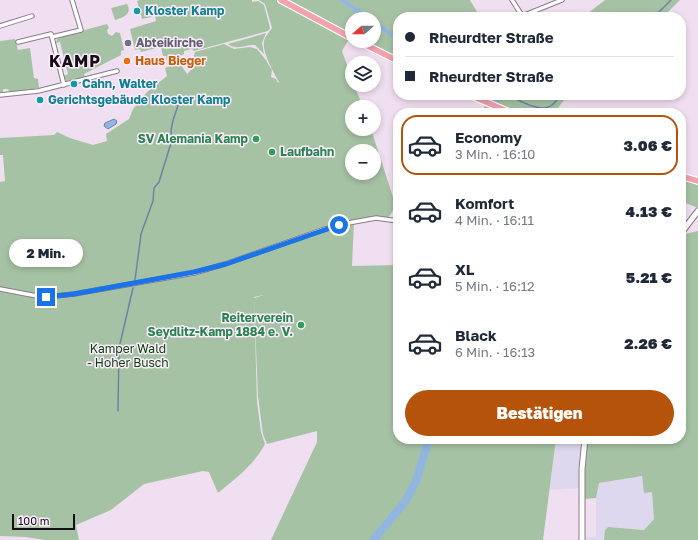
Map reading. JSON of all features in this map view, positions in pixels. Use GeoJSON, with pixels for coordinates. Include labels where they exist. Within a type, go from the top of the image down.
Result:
{"type":"FeatureCollection","features":[{"type":"Feature","properties":{"kind":"main road"},"geometry":{"type":"LineString","coordinates":[[281,0],[345,34]]}},
{"type":"Feature","properties":{"kind":"main road"},"geometry":{"type":"LineString","coordinates":[[372,48],[393,58]]}},
{"type":"Feature","properties":{"kind":"main road"},"geometry":{"type":"LineString","coordinates":[[481,100],[500,108]]}},
{"type":"Feature","properties":{"kind":"main road"},"geometry":{"type":"LineString","coordinates":[[686,177],[698,181]]}},
{"type":"Feature","properties":{"kind":"street"},"geometry":{"type":"LineString","coordinates":[[52,37],[81,30],[72,0]]}},
{"type":"Feature","properties":{"kind":"street"},"geometry":{"type":"LineString","coordinates":[[512,0],[520,12]]}},
{"type":"Feature","properties":{"kind":"street"},"geometry":{"type":"LineString","coordinates":[[532,12],[562,0]]}},
{"type":"Feature","properties":{"kind":"street"},"geometry":{"type":"LineString","coordinates":[[0,26],[32,16]]}},
{"type":"Feature","properties":{"kind":"street"},"geometry":{"type":"LineString","coordinates":[[18,42],[51,34],[64,85]]}},
{"type":"Feature","properties":{"kind":"street"},"geometry":{"type":"LineString","coordinates":[[0,95],[38,91],[117,71]]}},
{"type":"Feature","properties":{"kind":"street"},"geometry":{"type":"LineString","coordinates":[[686,227],[698,211]]}},
{"type":"Feature","properties":{"kind":"street"},"geometry":{"type":"LineString","coordinates":[[0,289],[46,297],[81,292],[200,271],[226,264],[322,230],[344,224],[376,218],[393,220]]}},
{"type":"Feature","properties":{"kind":"street"},"geometry":{"type":"LineString","coordinates":[[582,540],[582,469],[584,444]]}},
{"type":"Feature","properties":{"kind":"shaded area"},"geometry":{"type":"Polygon","coordinates":[[[555,444],[582,444],[579,469],[580,488],[550,490],[555,444]]]}},
{"type":"Feature","properties":{"kind":"shaded area"},"geometry":{"type":"Polygon","coordinates":[[[642,476],[652,492],[654,519],[644,530],[608,527],[605,530],[604,540],[585,540],[586,537],[596,537],[596,498],[599,483],[642,476]]]}},
{"type":"Feature","properties":{"kind":"green space","name":"Kamper Wald - Hoher Busch"},"geometry":{"type":"Polygon","coordinates":[[[259,0],[470,0],[477,12],[393,12],[393,58],[373,48],[381,48],[381,12],[345,12],[345,46],[342,51],[345,59],[345,92],[357,92],[360,100],[345,100],[345,136],[373,136],[376,144],[345,144],[345,180],[381,180],[381,160],[393,197],[393,210],[388,218],[354,222],[352,266],[393,265],[393,444],[555,444],[543,540],[271,540],[317,442],[317,431],[267,444],[263,434],[258,396],[254,300],[257,402],[261,432],[265,444],[255,459],[244,471],[218,493],[209,472],[203,471],[144,484],[111,510],[76,525],[79,540],[45,540],[26,537],[0,536],[0,182],[5,181],[3,155],[0,155],[0,138],[54,135],[57,132],[70,138],[93,145],[107,141],[106,134],[129,119],[133,109],[147,92],[167,76],[165,68],[168,67],[166,56],[163,56],[161,47],[141,52],[140,49],[135,50],[130,29],[156,21],[155,15],[153,14],[152,17],[142,19],[137,1],[258,1],[264,5],[270,28],[268,31],[194,51],[192,49],[184,51],[184,54],[180,56],[179,62],[187,74],[195,66],[195,52],[224,44],[234,49],[250,47],[257,49],[265,59],[272,70],[271,77],[276,79],[278,83],[279,82],[269,62],[264,46],[264,40],[272,28],[265,4],[259,0]]]}},
{"type":"Feature","properties":{"kind":"green space"},"geometry":{"type":"Polygon","coordinates":[[[605,0],[680,0],[668,12],[589,12],[605,0]]]}},
{"type":"Feature","properties":{"kind":"green space"},"geometry":{"type":"Polygon","coordinates":[[[127,4],[129,7],[128,13],[124,17],[115,20],[111,8],[127,4]]]}},
{"type":"Feature","properties":{"kind":"green space"},"geometry":{"type":"Polygon","coordinates":[[[107,24],[109,28],[107,30],[108,34],[112,36],[116,32],[120,33],[124,50],[121,51],[121,55],[84,74],[85,77],[66,81],[64,76],[68,74],[60,42],[56,43],[57,39],[73,33],[78,34],[81,31],[107,24]]]}},
{"type":"Feature","properties":{"kind":"green space"},"geometry":{"type":"Polygon","coordinates":[[[266,33],[262,43],[264,54],[255,45],[235,47],[228,44],[266,33]]]}},
{"type":"Feature","properties":{"kind":"green space"},"geometry":{"type":"Polygon","coordinates":[[[15,39],[18,50],[30,48],[34,78],[38,79],[39,88],[10,92],[8,89],[3,89],[3,93],[0,93],[0,41],[15,39]]]}},
{"type":"Feature","properties":{"kind":"green space"},"geometry":{"type":"Polygon","coordinates":[[[483,100],[564,100],[558,108],[511,108],[489,103],[496,108],[484,108],[487,102],[483,100]]]}},
{"type":"Feature","properties":{"kind":"green space"},"geometry":{"type":"Polygon","coordinates":[[[686,177],[698,181],[698,208],[686,203],[686,177]]]}},
{"type":"Feature","properties":{"kind":"green space"},"geometry":{"type":"Polygon","coordinates":[[[698,231],[698,540],[604,540],[605,530],[608,527],[644,530],[654,519],[652,492],[644,493],[642,476],[599,483],[596,498],[585,499],[585,466],[587,444],[686,444],[686,234],[698,231]]]}},
{"type":"Feature","properties":{"kind":"water"},"geometry":{"type":"Polygon","coordinates":[[[114,119],[117,121],[116,124],[108,129],[104,126],[105,123],[114,119]]]}},
{"type":"Feature","properties":{"kind":"waterway"},"geometry":{"type":"LineString","coordinates":[[342,0],[359,12]]}},
{"type":"Feature","properties":{"kind":"waterway"},"geometry":{"type":"LineString","coordinates":[[659,12],[671,0]]}},
{"type":"Feature","properties":{"kind":"waterway"},"geometry":{"type":"LineString","coordinates":[[381,27],[393,35]]}},
{"type":"Feature","properties":{"kind":"waterway"},"geometry":{"type":"LineString","coordinates":[[135,280],[141,234],[153,201],[154,188],[159,182],[172,140],[171,131],[173,120],[180,100],[183,97]]}},
{"type":"Feature","properties":{"kind":"waterway"},"geometry":{"type":"LineString","coordinates":[[518,100],[542,108]]}},
{"type":"Feature","properties":{"kind":"waterway"},"geometry":{"type":"LineString","coordinates":[[542,108],[552,105],[556,100]]}},
{"type":"Feature","properties":{"kind":"waterway"},"geometry":{"type":"LineString","coordinates":[[118,411],[119,348],[133,288]]}},
{"type":"Feature","properties":{"kind":"waterway"},"geometry":{"type":"LineString","coordinates":[[373,540],[405,502],[416,481],[427,446]]}},
{"type":"Feature","properties":{"kind":"place","name":"Kloster Kamp"},"geometry":{"type":"Point","coordinates":[137,11]}},
{"type":"Feature","properties":{"kind":"place","name":"Abteikirche"},"geometry":{"type":"Point","coordinates":[128,43]}},
{"type":"Feature","properties":{"kind":"place","name":"Haus Bieger"},"geometry":{"type":"Point","coordinates":[127,61]}},
{"type":"Feature","properties":{"kind":"place","name":"Cahn, Walter"},"geometry":{"type":"Point","coordinates":[74,84]}},
{"type":"Feature","properties":{"kind":"place","name":"Gerichtsgebäude Kloster Kamp"},"geometry":{"type":"Point","coordinates":[40,100]}},
{"type":"Feature","properties":{"kind":"place","name":"SV Alemania Kamp"},"geometry":{"type":"Point","coordinates":[256,139]}},
{"type":"Feature","properties":{"kind":"place","name":"Laufbahn"},"geometry":{"type":"Point","coordinates":[272,152]}},
{"type":"Feature","properties":{"kind":"place","name":"Reiterverein Seydlitz-Kamp 1884 e. V."},"geometry":{"type":"Point","coordinates":[301,325]}},
{"type":"Feature","properties":{"kind":"district","name":"KAMP"},"geometry":{"type":"Point","coordinates":[75,61]}},
{"type":"Feature","properties":{"kind":"route"},"geometry":{"type":"LineString","coordinates":[[46,297],[74,294],[194,272],[226,264],[339,225]]}}]}
